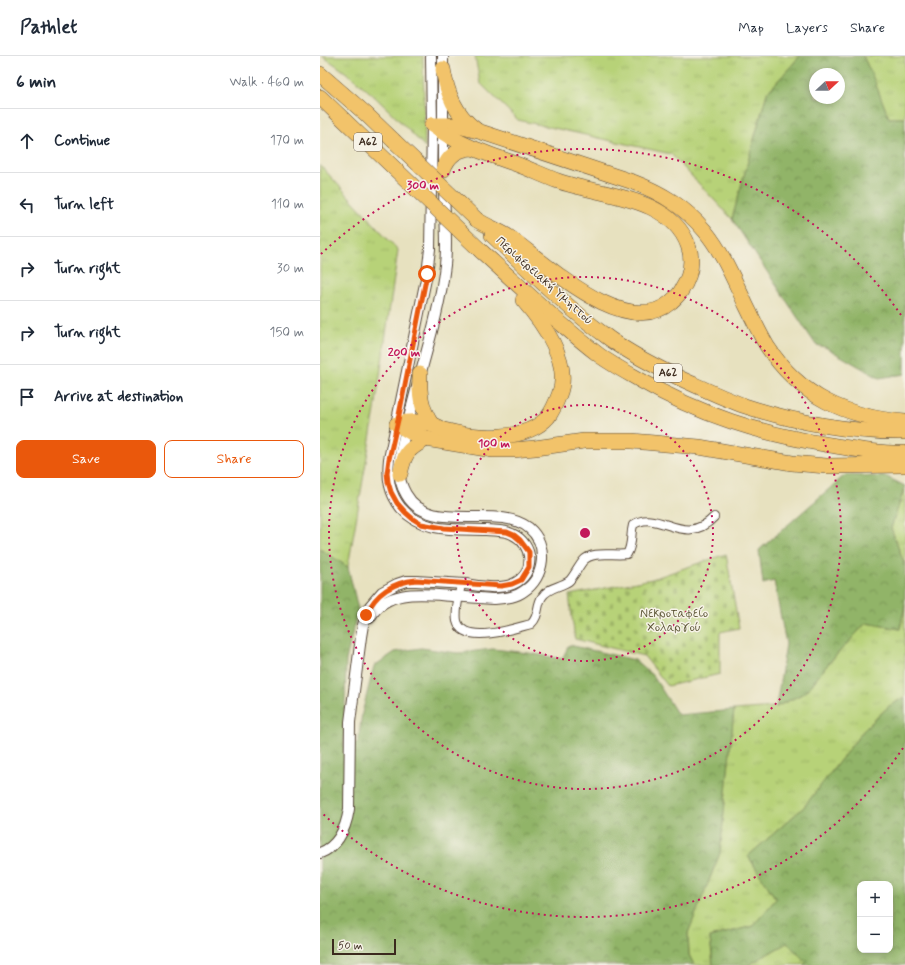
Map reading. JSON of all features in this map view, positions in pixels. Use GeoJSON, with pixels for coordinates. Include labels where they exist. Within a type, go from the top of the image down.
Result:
{"type":"FeatureCollection","features":[{"type":"Feature","properties":{"kind":"highway"},"geometry":{"type":"LineString","coordinates":[[443,62],[446,83],[456,108],[464,119],[478,131]]}},
{"type":"Feature","properties":{"kind":"highway","name":"Περιφερειακή Υμηττού"},"geometry":{"type":"LineString","coordinates":[[320,74],[366,114],[550,290],[610,339],[664,372],[744,406],[773,414],[835,427],[868,431],[905,432]]}},
{"type":"Feature","properties":{"kind":"highway","name":"Περιφερειακή Υμηττού"},"geometry":{"type":"LineString","coordinates":[[320,97],[532,299],[600,356],[659,391],[719,418],[756,430],[837,447],[905,453]]}},
{"type":"Feature","properties":{"kind":"highway"},"geometry":{"type":"LineString","coordinates":[[440,128],[463,126],[633,182],[656,191],[674,202],[705,230],[718,249],[768,346],[781,364],[794,378],[807,390],[841,408],[859,415],[905,422]]}},
{"type":"Feature","properties":{"kind":"highway"},"geometry":{"type":"LineString","coordinates":[[440,128],[472,148],[559,181],[647,205],[669,219],[680,229],[690,250],[692,262],[690,272],[686,284],[679,295],[666,305],[656,310],[642,313],[629,311],[612,306],[585,294],[507,236],[477,220]]}},
{"type":"Feature","properties":{"kind":"highway"},"geometry":{"type":"LineString","coordinates":[[443,170],[450,156],[457,151],[472,148]]}},
{"type":"Feature","properties":{"kind":"highway"},"geometry":{"type":"LineString","coordinates":[[404,425],[432,425],[468,435],[506,436],[522,433],[538,425],[547,417],[560,393],[562,379],[560,365],[550,337],[529,308],[500,276],[481,251]]}},
{"type":"Feature","properties":{"kind":"highway"},"geometry":{"type":"LineString","coordinates":[[420,374],[419,387],[422,404],[432,425]]}},
{"type":"Feature","properties":{"kind":"highway"},"geometry":{"type":"LineString","coordinates":[[404,425],[426,439],[493,450],[513,450],[584,441],[632,441],[699,447],[792,463],[826,466],[905,465]]}},
{"type":"Feature","properties":{"kind":"highway"},"geometry":{"type":"LineString","coordinates":[[400,474],[406,452],[426,439]]}},
{"type":"Feature","properties":{"kind":"street"},"geometry":{"type":"LineString","coordinates":[[320,853],[329,849],[343,833],[347,823],[349,809],[350,722],[361,637],[366,615],[370,606],[382,592],[406,581],[416,580],[501,586],[512,584],[521,580],[529,567],[529,552],[520,540],[507,532],[431,527],[417,522],[397,503],[391,492],[387,473],[420,374],[434,321],[445,265],[443,170],[440,128],[431,56]]}},
{"type":"Feature","properties":{"kind":"street"},"geometry":{"type":"LineString","coordinates":[[357,673],[368,624],[372,614],[378,607],[389,600],[399,596],[412,594],[504,598],[515,596],[524,592],[531,585],[538,576],[541,566],[541,546],[529,529],[511,520],[447,516],[422,511],[413,504],[406,495],[400,474],[404,425],[430,249],[440,128],[443,62]]}},
{"type":"Feature","properties":{"kind":"street"},"geometry":{"type":"LineString","coordinates":[[461,584],[456,615],[458,623],[463,631],[470,634],[482,635],[531,624],[536,620],[542,596],[549,590],[569,581],[576,569],[585,559],[605,553],[617,555],[627,554],[631,548],[631,532],[633,525],[638,521],[647,520],[689,530],[697,529],[707,524],[714,517]]}},
{"type":"Feature","properties":{"kind":"green space"},"geometry":{"type":"Polygon","coordinates":[[[322,56],[423,56],[425,147],[389,110],[363,87],[336,65],[322,56]]]}},
{"type":"Feature","properties":{"kind":"green space"},"geometry":{"type":"Polygon","coordinates":[[[475,56],[800,56],[767,93],[732,219],[671,154],[518,120],[480,83],[475,56]]]}},
{"type":"Feature","properties":{"kind":"green space"},"geometry":{"type":"Polygon","coordinates":[[[800,56],[863,56],[889,118],[905,118],[905,374],[879,378],[825,347],[816,345],[732,219],[767,93],[800,56]]]}},
{"type":"Feature","properties":{"kind":"green space"},"geometry":{"type":"Polygon","coordinates":[[[863,56],[905,56],[905,118],[889,118],[863,56]]]}},
{"type":"Feature","properties":{"kind":"green space"},"geometry":{"type":"Polygon","coordinates":[[[320,165],[398,250],[375,410],[348,567],[320,549],[320,165]]]}},
{"type":"Feature","properties":{"kind":"green space"},"geometry":{"type":"Polygon","coordinates":[[[845,475],[887,477],[905,486],[891,528],[905,566],[905,605],[900,629],[866,623],[828,664],[806,692],[776,707],[786,644],[774,581],[763,584],[759,550],[845,475]]]}},
{"type":"Feature","properties":{"kind":"green space"},"geometry":{"type":"Polygon","coordinates":[[[905,487],[905,566],[891,528],[905,487]]]}},
{"type":"Feature","properties":{"kind":"green space"},"geometry":{"type":"Polygon","coordinates":[[[320,549],[348,567],[358,609],[346,660],[344,747],[358,743],[362,713],[374,666],[395,652],[421,648],[458,653],[493,649],[529,653],[562,659],[569,645],[635,660],[653,676],[678,715],[734,710],[720,853],[688,933],[689,955],[694,965],[320,965],[320,549]]]}},
{"type":"Feature","properties":{"kind":"green space","name":"Νεκροταφείο Χολαργού"},"geometry":{"type":"Polygon","coordinates":[[[726,554],[739,628],[720,632],[720,674],[668,686],[644,656],[575,639],[569,595],[652,579],[726,554]]]}},
{"type":"Feature","properties":{"kind":"green space"},"geometry":{"type":"Polygon","coordinates":[[[905,605],[905,697],[889,706],[863,731],[804,807],[748,856],[776,899],[753,926],[710,937],[713,965],[694,965],[689,955],[688,933],[720,853],[734,710],[776,707],[806,692],[828,664],[866,623],[900,629],[905,605]]]}},
{"type":"Feature","properties":{"kind":"green space"},"geometry":{"type":"Polygon","coordinates":[[[905,697],[905,965],[803,965],[806,962],[787,943],[748,965],[713,965],[710,937],[753,926],[776,899],[748,856],[804,807],[863,731],[889,706],[905,697]]]}},
{"type":"Feature","properties":{"kind":"green space"},"geometry":{"type":"Polygon","coordinates":[[[787,943],[806,962],[803,965],[748,965],[787,943]]]}},
{"type":"Feature","properties":{"kind":"route"},"geometry":{"type":"LineString","coordinates":[[366,615],[370,606],[382,592],[406,581],[416,580],[501,586],[512,584],[521,580],[529,567],[529,552],[526,546],[514,535],[499,531],[431,527],[421,524],[405,512],[397,503],[391,492],[387,473],[389,459],[427,274]]}}]}
